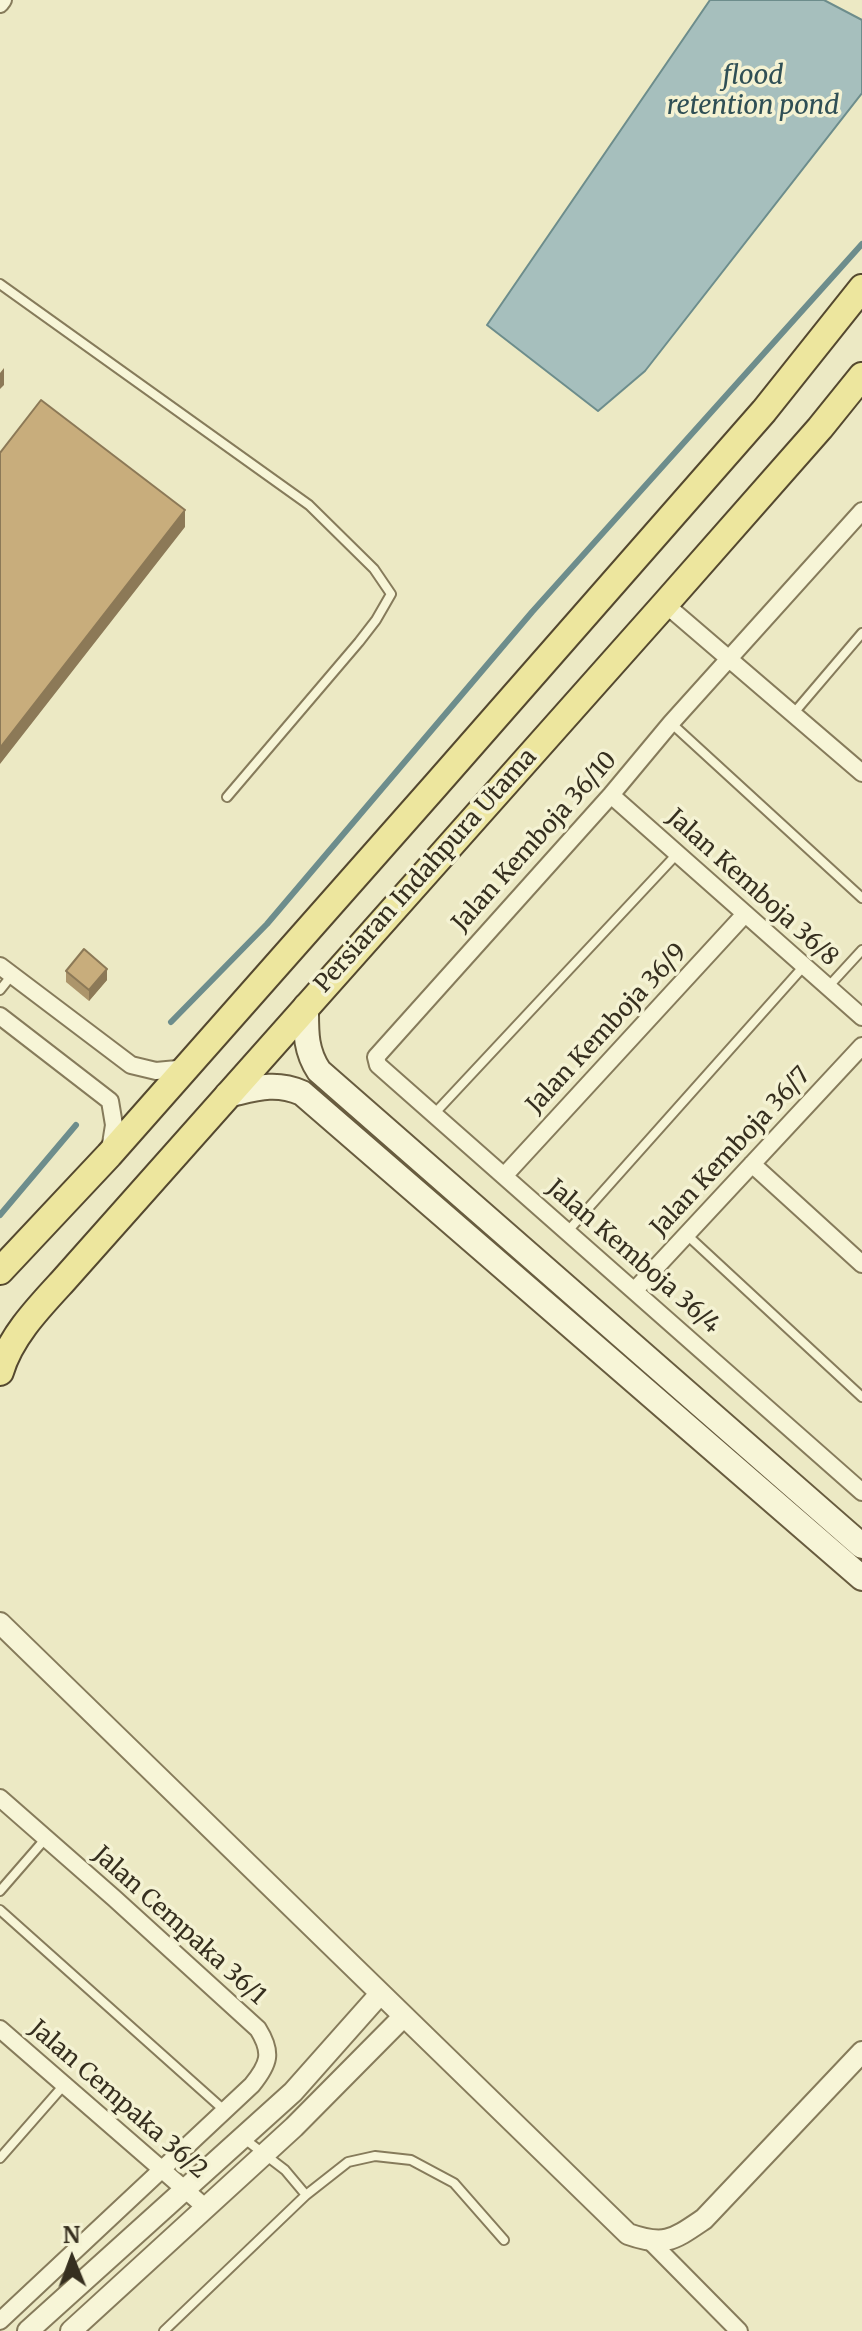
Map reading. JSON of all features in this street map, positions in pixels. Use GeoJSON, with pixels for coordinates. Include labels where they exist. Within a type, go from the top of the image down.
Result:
{"type":"FeatureCollection","features":[{"type":"Feature","properties":{"kind":"main road","name":"Persiaran Indahpura Utama"},"geometry":{"type":"LineString","coordinates":[[0,1271],[188,1068],[764,411],[862,288]]}},
{"type":"Feature","properties":{"kind":"main road","name":"Persiaran Indahpura Utama"},"geometry":{"type":"LineString","coordinates":[[0,1372],[4,1360],[32,1316],[665,604],[862,376]]}},
{"type":"Feature","properties":{"kind":"main road"},"geometry":{"type":"LineString","coordinates":[[306,1006],[306,1038],[310,1057],[319,1071],[862,1546]]}},
{"type":"Feature","properties":{"kind":"main road"},"geometry":{"type":"LineString","coordinates":[[227,1095],[274,1085],[302,1093],[862,1578]]}},
{"type":"Feature","properties":{"kind":"street","name":"Jalan Kemboja 36/10"},"geometry":{"type":"LineString","coordinates":[[376,1057],[862,511]]}},
{"type":"Feature","properties":{"kind":"street"},"geometry":{"type":"LineString","coordinates":[[665,604],[862,772]]}},
{"type":"Feature","properties":{"kind":"street","name":"Jalan Kemboja 36/8"},"geometry":{"type":"LineString","coordinates":[[611,795],[862,1017]]}},
{"type":"Feature","properties":{"kind":"street","name":"Jalan Kemboja 36/9"},"geometry":{"type":"LineString","coordinates":[[504,1176],[745,914]]}},
{"type":"Feature","properties":{"kind":"street"},"geometry":{"type":"LineString","coordinates":[[6,970],[131,1065],[156,1071],[188,1068]]}},
{"type":"Feature","properties":{"kind":"street"},"geometry":{"type":"LineString","coordinates":[[0,1016],[110,1101],[114,1125],[109,1155]]}},
{"type":"Feature","properties":{"kind":"street","name":"Jalan Kemboja 36/7"},"geometry":{"type":"LineString","coordinates":[[634,1291],[862,1046]]}},
{"type":"Feature","properties":{"kind":"street","name":"Jalan Kemboja 36/4"},"geometry":{"type":"LineString","coordinates":[[376,1057],[378,1065],[862,1492]]}},
{"type":"Feature","properties":{"kind":"street"},"geometry":{"type":"LineString","coordinates":[[752,1164],[862,1264]]}},
{"type":"Feature","properties":{"kind":"street"},"geometry":{"type":"LineString","coordinates":[[0,1623],[628,2234],[651,2242],[739,2331]]}},
{"type":"Feature","properties":{"kind":"street","name":"Jalan Cempaka 36/1"},"geometry":{"type":"LineString","coordinates":[[0,1798],[258,2029],[266,2042],[268,2057],[252,2085],[0,2321]]}},
{"type":"Feature","properties":{"kind":"street"},"geometry":{"type":"LineString","coordinates":[[28,2331],[293,2092],[380,1994]]}},
{"type":"Feature","properties":{"kind":"street"},"geometry":{"type":"LineString","coordinates":[[71,2331],[294,2127],[403,2017]]}},
{"type":"Feature","properties":{"kind":"street","name":"Jalan Cempaka 36/2"},"geometry":{"type":"LineString","coordinates":[[0,2029],[205,2207]]}},
{"type":"Feature","properties":{"kind":"street"},"geometry":{"type":"LineString","coordinates":[[651,2242],[676,2238],[704,2219],[862,2052]]}},
{"type":"Feature","properties":{"kind":"lane"},"geometry":{"type":"LineString","coordinates":[[0,284],[309,505],[374,569],[391,594],[359,642],[227,797]]}},
{"type":"Feature","properties":{"kind":"lane"},"geometry":{"type":"LineString","coordinates":[[793,714],[862,633]]}},
{"type":"Feature","properties":{"kind":"lane"},"geometry":{"type":"LineString","coordinates":[[671,723],[862,898]]}},
{"type":"Feature","properties":{"kind":"lane"},"geometry":{"type":"LineString","coordinates":[[434,1114],[677,854]]}},
{"type":"Feature","properties":{"kind":"lane"},"geometry":{"type":"LineString","coordinates":[[828,987],[862,950]]}},
{"type":"Feature","properties":{"kind":"lane"},"geometry":{"type":"LineString","coordinates":[[567,1232],[804,966]]}},
{"type":"Feature","properties":{"kind":"lane"},"geometry":{"type":"LineString","coordinates":[[0,990],[6,970]]}},
{"type":"Feature","properties":{"kind":"lane"},"geometry":{"type":"LineString","coordinates":[[687,1235],[862,1397]]}},
{"type":"Feature","properties":{"kind":"lane"},"geometry":{"type":"LineString","coordinates":[[0,1891],[46,1838]]}},
{"type":"Feature","properties":{"kind":"lane"},"geometry":{"type":"LineString","coordinates":[[0,1910],[224,2110]]}},
{"type":"Feature","properties":{"kind":"lane"},"geometry":{"type":"LineString","coordinates":[[0,2158],[64,2085]]}},
{"type":"Feature","properties":{"kind":"lane"},"geometry":{"type":"LineString","coordinates":[[242,2137],[285,2170],[306,2195]]}},
{"type":"Feature","properties":{"kind":"lane"},"geometry":{"type":"LineString","coordinates":[[164,2331],[306,2195],[348,2162],[375,2156],[411,2160],[454,2183],[504,2240]]}},
{"type":"Feature","properties":{"kind":"water","name":"flood retention pond"},"geometry":{"type":"Polygon","coordinates":[[[710,0],[824,0],[862,20],[862,93],[645,371],[598,411],[487,325],[710,0]]]}},
{"type":"Feature","properties":{"kind":"building"},"geometry":{"type":"Polygon","coordinates":[[[41,400],[185,510],[0,748],[0,453],[41,400]]]}},
{"type":"Feature","properties":{"kind":"building"},"geometry":{"type":"Polygon","coordinates":[[[84,949],[107,969],[89,990],[66,971],[84,949]]]}},
{"type":"Feature","properties":{"kind":"waterway"},"geometry":{"type":"LineString","coordinates":[[171,1022],[267,924],[532,612],[862,244]]}},
{"type":"Feature","properties":{"kind":"waterway"},"geometry":{"type":"LineString","coordinates":[[0,1215],[76,1125]]}}]}
